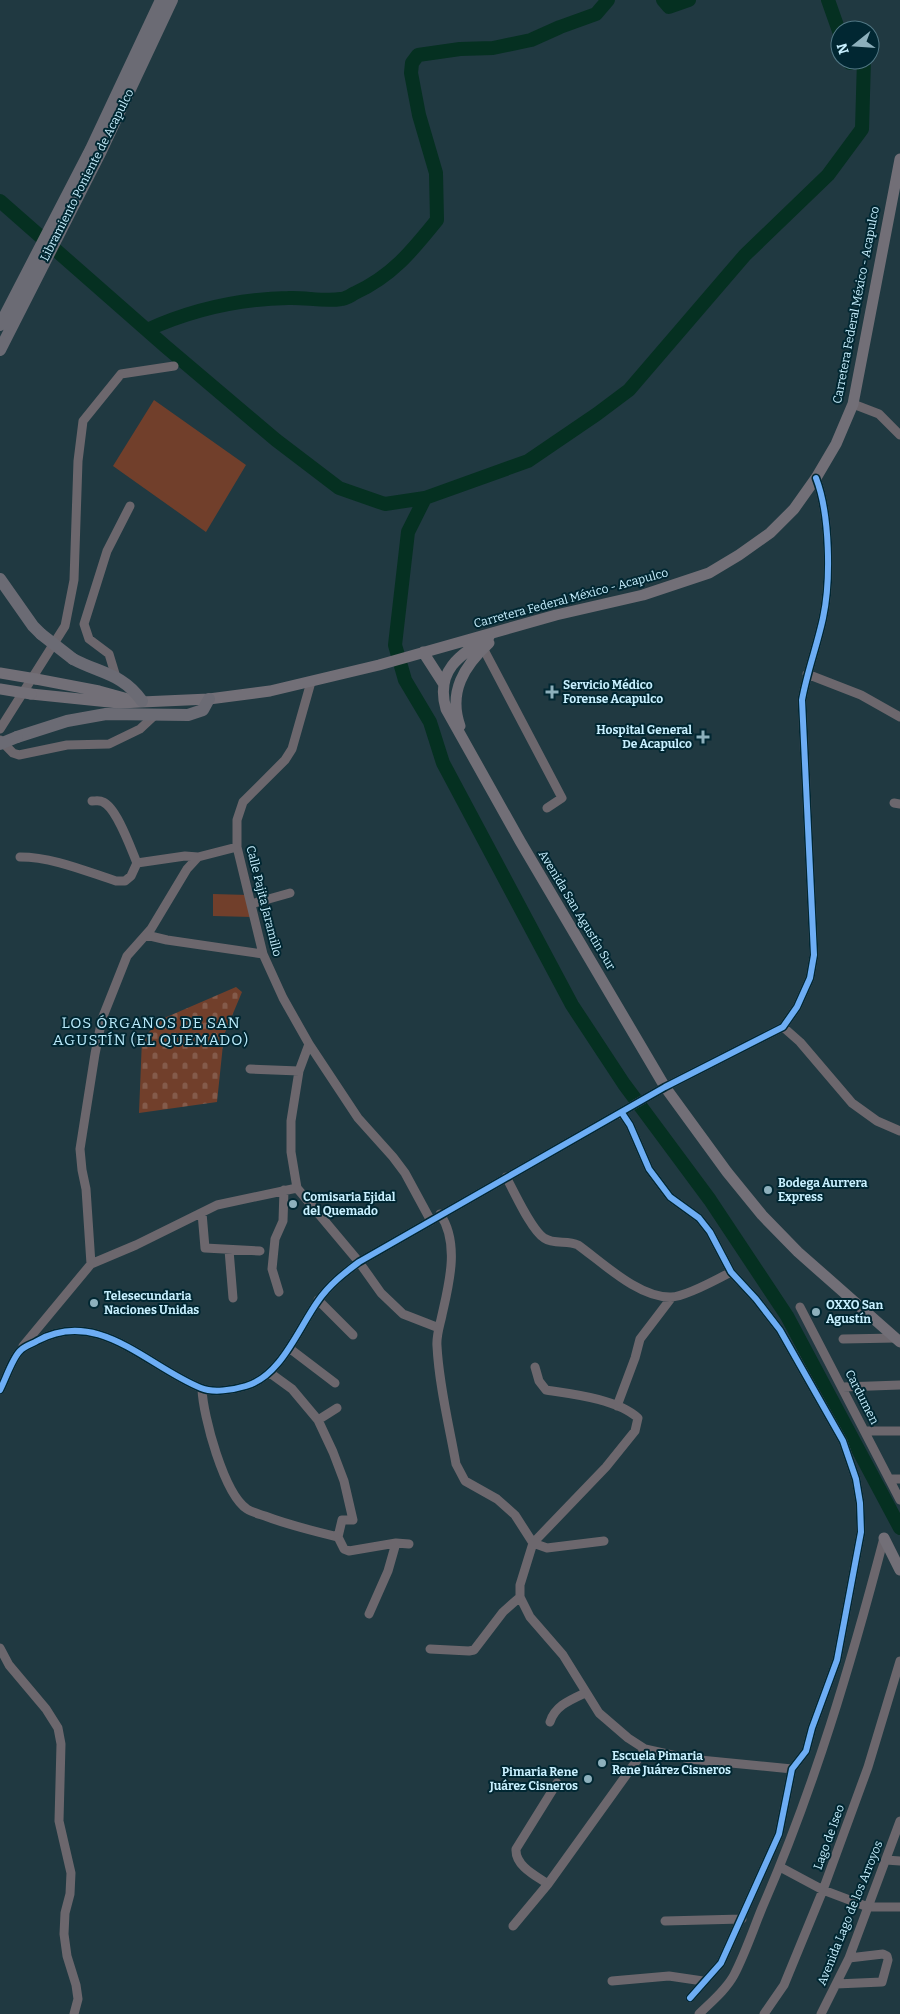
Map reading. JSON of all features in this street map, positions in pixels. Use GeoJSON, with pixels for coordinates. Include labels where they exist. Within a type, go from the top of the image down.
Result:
{"type":"FeatureCollection","features":[{"type":"Feature","properties":{"kind":"highway","name":"Libramiento Poniente de Acapulco"},"geometry":{"type":"LineString","coordinates":[[86,167],[161,0]]}},
{"type":"Feature","properties":{"kind":"highway","name":"Libramiento Poniente de Acapulco"},"geometry":{"type":"LineString","coordinates":[[0,350],[11,314],[172,0]]}},
{"type":"Feature","properties":{"kind":"highway","name":"Libramiento Poniente de Acapulco"},"geometry":{"type":"LineString","coordinates":[[0,325],[11,314]]}},
{"type":"Feature","properties":{"kind":"highway"},"geometry":{"type":"LineString","coordinates":[[0,579],[32,626],[73,659],[128,684],[138,702]]}},
{"type":"Feature","properties":{"kind":"highway"},"geometry":{"type":"LineString","coordinates":[[0,742],[67,721],[96,716],[188,715],[199,713],[203,710],[209,699]]}},
{"type":"Feature","properties":{"kind":"main road","name":"Carretera Federal México - Acapulco"},"geometry":{"type":"LineString","coordinates":[[0,689],[106,702],[209,699],[270,691],[379,665],[502,630],[643,595],[709,572],[770,533],[794,509],[816,478],[836,444],[853,404],[900,159]]}},
{"type":"Feature","properties":{"kind":"main road","name":"Avenida San Agustín Sur"},"geometry":{"type":"LineString","coordinates":[[468,746],[459,722],[457,708],[458,683],[466,669],[483,648],[502,630]]}},
{"type":"Feature","properties":{"kind":"main road"},"geometry":{"type":"LineString","coordinates":[[418,654],[443,683],[447,673],[457,661],[478,644],[502,630]]}},
{"type":"Feature","properties":{"kind":"main road"},"geometry":{"type":"LineString","coordinates":[[0,673],[99,691],[138,702]]}},
{"type":"Feature","properties":{"kind":"main road","name":"Avenida San Agustín Sur"},"geometry":{"type":"LineString","coordinates":[[443,683],[446,709],[520,841],[665,1087],[727,1172],[762,1215],[798,1252],[898,1340]]}},
{"type":"Feature","properties":{"kind":"main road"},"geometry":{"type":"LineString","coordinates":[[884,1538],[900,1570]]}},
{"type":"Feature","properties":{"kind":"street"},"geometry":{"type":"LineString","coordinates":[[0,729],[65,626],[74,580],[78,461],[83,421],[121,374],[174,366]]}},
{"type":"Feature","properties":{"kind":"street"},"geometry":{"type":"LineString","coordinates":[[853,404],[879,414],[900,435]]}},
{"type":"Feature","properties":{"kind":"street"},"geometry":{"type":"LineString","coordinates":[[20,1350],[48,1335],[65,1331],[81,1331],[106,1337],[131,1348],[202,1389],[222,1390],[246,1386],[258,1381],[270,1373],[289,1348],[318,1300],[338,1277],[359,1262],[665,1087],[783,1027],[797,1007],[810,978],[814,955],[802,700],[807,674],[823,620],[828,591],[825,515],[822,493],[816,478]]}},
{"type":"Feature","properties":{"kind":"street"},"geometry":{"type":"LineString","coordinates":[[116,677],[109,654],[89,638],[84,624],[107,551],[130,506]]}},
{"type":"Feature","properties":{"kind":"street"},"geometry":{"type":"LineString","coordinates":[[483,648],[562,798],[547,808]]}},
{"type":"Feature","properties":{"kind":"street"},"geometry":{"type":"LineString","coordinates":[[807,674],[861,695],[900,717]]}},
{"type":"Feature","properties":{"kind":"street","name":"Calle Pajita Jaramillo"},"geometry":{"type":"LineString","coordinates":[[311,682],[292,748],[285,760],[243,802],[237,820],[236,847],[263,954],[283,998],[309,1044],[358,1118],[405,1173],[431,1220]]}},
{"type":"Feature","properties":{"kind":"street"},"geometry":{"type":"LineString","coordinates":[[0,742],[13,753],[19,755],[67,745],[109,744],[140,729],[155,715]]}},
{"type":"Feature","properties":{"kind":"street"},"geometry":{"type":"LineString","coordinates":[[92,801],[100,801],[109,806],[137,863]]}},
{"type":"Feature","properties":{"kind":"street"},"geometry":{"type":"LineString","coordinates":[[137,863],[198,856],[236,847]]}},
{"type":"Feature","properties":{"kind":"street"},"geometry":{"type":"LineString","coordinates":[[91,1264],[86,1190],[80,1149],[102,1019],[127,956],[146,935],[187,869],[198,856]]}},
{"type":"Feature","properties":{"kind":"street"},"geometry":{"type":"LineString","coordinates":[[20,857],[33,857],[56,862],[125,881],[131,876],[137,863]]}},
{"type":"Feature","properties":{"kind":"street"},"geometry":{"type":"LineString","coordinates":[[251,904],[290,892]]}},
{"type":"Feature","properties":{"kind":"street"},"geometry":{"type":"LineString","coordinates":[[146,935],[167,940],[263,954]]}},
{"type":"Feature","properties":{"kind":"street"},"geometry":{"type":"LineString","coordinates":[[783,1027],[800,1042],[852,1103],[877,1120],[900,1131]]}},
{"type":"Feature","properties":{"kind":"street"},"geometry":{"type":"LineString","coordinates":[[309,1044],[299,1071],[291,1120],[291,1152],[297,1188],[359,1262],[381,1293],[403,1314],[439,1328]]}},
{"type":"Feature","properties":{"kind":"street"},"geometry":{"type":"LineString","coordinates":[[250,1069],[299,1071]]}},
{"type":"Feature","properties":{"kind":"street"},"geometry":{"type":"LineString","coordinates":[[624,1111],[649,1169],[670,1196],[699,1218],[710,1232],[732,1272],[780,1330],[843,1441],[856,1479],[860,1503],[861,1532],[837,1660],[812,1728],[806,1751],[792,1769],[779,1834],[721,1963],[703,1981],[690,1998]]}},
{"type":"Feature","properties":{"kind":"street"},"geometry":{"type":"LineString","coordinates":[[506,1177],[529,1218],[543,1238],[555,1242],[571,1242],[578,1245],[647,1293],[672,1297],[713,1282],[732,1272]]}},
{"type":"Feature","properties":{"kind":"street"},"geometry":{"type":"LineString","coordinates":[[0,1390],[20,1350],[91,1264],[228,1202],[297,1188]]}},
{"type":"Feature","properties":{"kind":"street"},"geometry":{"type":"LineString","coordinates":[[279,1292],[272,1269],[275,1239],[283,1221],[284,1190]]}},
{"type":"Feature","properties":{"kind":"street"},"geometry":{"type":"LineString","coordinates":[[202,1213],[205,1248],[260,1250]]}},
{"type":"Feature","properties":{"kind":"street"},"geometry":{"type":"LineString","coordinates":[[440,1214],[445,1222],[450,1239],[451,1257],[437,1344],[456,1464],[460,1474],[465,1481],[497,1500],[515,1515],[533,1543],[547,1548],[604,1541]]}},
{"type":"Feature","properties":{"kind":"street"},"geometry":{"type":"LineString","coordinates":[[229,1250],[233,1298]]}},
{"type":"Feature","properties":{"kind":"street"},"geometry":{"type":"LineString","coordinates":[[617,1406],[640,1339],[672,1297]]}},
{"type":"Feature","properties":{"kind":"street"},"geometry":{"type":"LineString","coordinates":[[318,1300],[352,1334]]}},
{"type":"Feature","properties":{"kind":"street","name":"Cardumen"},"geometry":{"type":"LineString","coordinates":[[800,1307],[866,1431],[900,1500]]}},
{"type":"Feature","properties":{"kind":"street"},"geometry":{"type":"LineString","coordinates":[[842,1339],[898,1340]]}},
{"type":"Feature","properties":{"kind":"street"},"geometry":{"type":"LineString","coordinates":[[289,1348],[335,1384]]}},
{"type":"Feature","properties":{"kind":"street"},"geometry":{"type":"LineString","coordinates":[[535,1367],[539,1381],[546,1390],[589,1398],[617,1406],[638,1418],[635,1431],[606,1467],[533,1543],[520,1585],[520,1597],[530,1618],[562,1655],[599,1712],[628,1738],[645,1748],[690,1759],[792,1769]]}},
{"type":"Feature","properties":{"kind":"street"},"geometry":{"type":"LineString","coordinates":[[270,1373],[292,1389],[318,1420],[333,1452],[344,1481],[352,1520],[342,1520],[338,1537],[344,1549],[349,1551],[396,1543],[409,1544]]}},
{"type":"Feature","properties":{"kind":"street"},"geometry":{"type":"LineString","coordinates":[[843,1387],[900,1385]]}},
{"type":"Feature","properties":{"kind":"street"},"geometry":{"type":"LineString","coordinates":[[202,1389],[203,1405],[213,1444],[236,1498],[247,1509],[282,1523],[338,1537]]}},
{"type":"Feature","properties":{"kind":"street"},"geometry":{"type":"LineString","coordinates":[[318,1420],[337,1408]]}},
{"type":"Feature","properties":{"kind":"street"},"geometry":{"type":"LineString","coordinates":[[866,1431],[900,1432]]}},
{"type":"Feature","properties":{"kind":"street"},"geometry":{"type":"LineString","coordinates":[[889,1478],[900,1478]]}},
{"type":"Feature","properties":{"kind":"street"},"geometry":{"type":"LineString","coordinates":[[699,2014],[734,1976],[780,1868],[824,1744],[862,1624],[884,1538]]}},
{"type":"Feature","properties":{"kind":"street"},"geometry":{"type":"LineString","coordinates":[[369,1614],[388,1571],[396,1543]]}},
{"type":"Feature","properties":{"kind":"street"},"geometry":{"type":"LineString","coordinates":[[430,1649],[474,1650],[503,1612],[520,1597]]}},
{"type":"Feature","properties":{"kind":"street"},"geometry":{"type":"LineString","coordinates":[[0,1648],[9,1665],[46,1709],[58,1728],[61,1744],[59,1821],[71,1873],[64,1934],[67,1956],[76,1985],[78,1999],[74,2014]]}},
{"type":"Feature","properties":{"kind":"street","name":"Lago de Iseo"},"geometry":{"type":"LineString","coordinates":[[764,2014],[784,1985],[823,1890],[868,1767],[900,1661]]}},
{"type":"Feature","properties":{"kind":"street"},"geometry":{"type":"LineString","coordinates":[[550,1722],[553,1713],[557,1709],[585,1693]]}},
{"type":"Feature","properties":{"kind":"street"},"geometry":{"type":"LineString","coordinates":[[513,1926],[548,1884],[645,1748]]}},
{"type":"Feature","properties":{"kind":"street"},"geometry":{"type":"LineString","coordinates":[[548,1884],[520,1862],[516,1855],[516,1849],[557,1783]]}},
{"type":"Feature","properties":{"kind":"street","name":"Avenida Lago de los Arroyos"},"geometry":{"type":"LineString","coordinates":[[821,2014],[848,1958],[900,1821]]}},
{"type":"Feature","properties":{"kind":"street"},"geometry":{"type":"LineString","coordinates":[[886,1860],[900,1860]]}},
{"type":"Feature","properties":{"kind":"street"},"geometry":{"type":"LineString","coordinates":[[780,1868],[823,1890],[868,1907],[900,1907]]}},
{"type":"Feature","properties":{"kind":"street"},"geometry":{"type":"LineString","coordinates":[[665,1921],[742,1919]]}},
{"type":"Feature","properties":{"kind":"street"},"geometry":{"type":"LineString","coordinates":[[836,1984],[882,1982],[888,1960],[887,1956],[883,1954],[848,1958]]}},
{"type":"Feature","properties":{"kind":"street"},"geometry":{"type":"LineString","coordinates":[[612,1981],[669,1976],[703,1981]]}},
{"type":"Feature","properties":{"kind":"green space"},"geometry":{"type":"Polygon","coordinates":[[[154,400],[246,465],[206,532],[113,466],[154,400]]]}},
{"type":"Feature","properties":{"kind":"green space"},"geometry":{"type":"Polygon","coordinates":[[[213,894],[249,895],[252,917],[213,916],[213,894]]]}},
{"type":"Feature","properties":{"kind":"green space"},"geometry":{"type":"Polygon","coordinates":[[[236,987],[242,992],[224,1035],[217,1102],[139,1113],[142,1039],[162,1019],[236,987]]]}},
{"type":"Feature","properties":{"kind":"waterway"},"geometry":{"type":"LineString","coordinates":[[147,330],[181,316],[216,306],[251,300],[288,298],[343,299],[380,279],[401,262],[437,220],[436,173],[419,115],[411,73],[412,63],[418,55],[460,49],[493,48],[531,40],[596,14],[608,0]]}},
{"type":"Feature","properties":{"kind":"waterway"},"geometry":{"type":"LineString","coordinates":[[663,0],[669,7],[689,0]]}},
{"type":"Feature","properties":{"kind":"waterway"},"geometry":{"type":"LineString","coordinates":[[828,0],[835,20]]}},
{"type":"Feature","properties":{"kind":"waterway"},"geometry":{"type":"LineString","coordinates":[[0,201],[165,346],[276,440],[339,488],[385,504],[425,498],[528,461],[629,390],[745,255],[828,175],[862,129],[864,70]]}},
{"type":"Feature","properties":{"kind":"waterway"},"geometry":{"type":"LineString","coordinates":[[425,498],[408,532],[395,645],[405,680],[430,722],[443,763],[572,1005],[624,1084],[710,1200],[787,1316],[900,1528]]}},
{"type":"Feature","properties":{"kind":"cycle path"},"geometry":{"type":"LineString","coordinates":[[0,1390],[15,1358],[23,1349],[59,1332],[81,1331],[102,1335],[122,1344],[181,1379],[206,1390],[235,1389],[258,1381],[279,1362],[327,1290],[359,1262],[665,1087],[783,1027],[797,1007],[810,978],[814,955],[802,700],[826,603],[828,548],[824,510],[816,478]]}},
{"type":"Feature","properties":{"kind":"cycle path"},"geometry":{"type":"LineString","coordinates":[[622,1113],[630,1125],[649,1169],[670,1197],[699,1218],[710,1232],[731,1272],[756,1299],[780,1330],[843,1441],[856,1479],[860,1503],[861,1532],[837,1660],[812,1728],[806,1751],[792,1769],[779,1834],[721,1963],[690,1998]]}},
{"type":"Feature","properties":{"kind":"place","name":"Servicio Médico Forense Acapulco"},"geometry":{"type":"Point","coordinates":[552,692]}},
{"type":"Feature","properties":{"kind":"place","name":"Hospital General De Acapulco"},"geometry":{"type":"Point","coordinates":[703,737]}},
{"type":"Feature","properties":{"kind":"place","name":"Bodega Aurrera Express"},"geometry":{"type":"Point","coordinates":[768,1190]}},
{"type":"Feature","properties":{"kind":"place","name":"Comisaria Ejidal del Quemado"},"geometry":{"type":"Point","coordinates":[293,1204]}},
{"type":"Feature","properties":{"kind":"place","name":"Telesecundaria Naciones Unidas"},"geometry":{"type":"Point","coordinates":[94,1303]}},
{"type":"Feature","properties":{"kind":"place","name":"OXXO San Agustín"},"geometry":{"type":"Point","coordinates":[816,1312]}},
{"type":"Feature","properties":{"kind":"place","name":"Escuela Pimaria Rene Juárez Cisneros"},"geometry":{"type":"Point","coordinates":[602,1763]}},
{"type":"Feature","properties":{"kind":"place","name":"Pimaria Rene Juárez Cisneros"},"geometry":{"type":"Point","coordinates":[588,1779]}},
{"type":"Feature","properties":{"kind":"district","name":"LOS ÓRGANOS DE SAN AGUSTÍN (EL QUEMADO)"},"geometry":{"type":"Point","coordinates":[151,1032]}}]}
